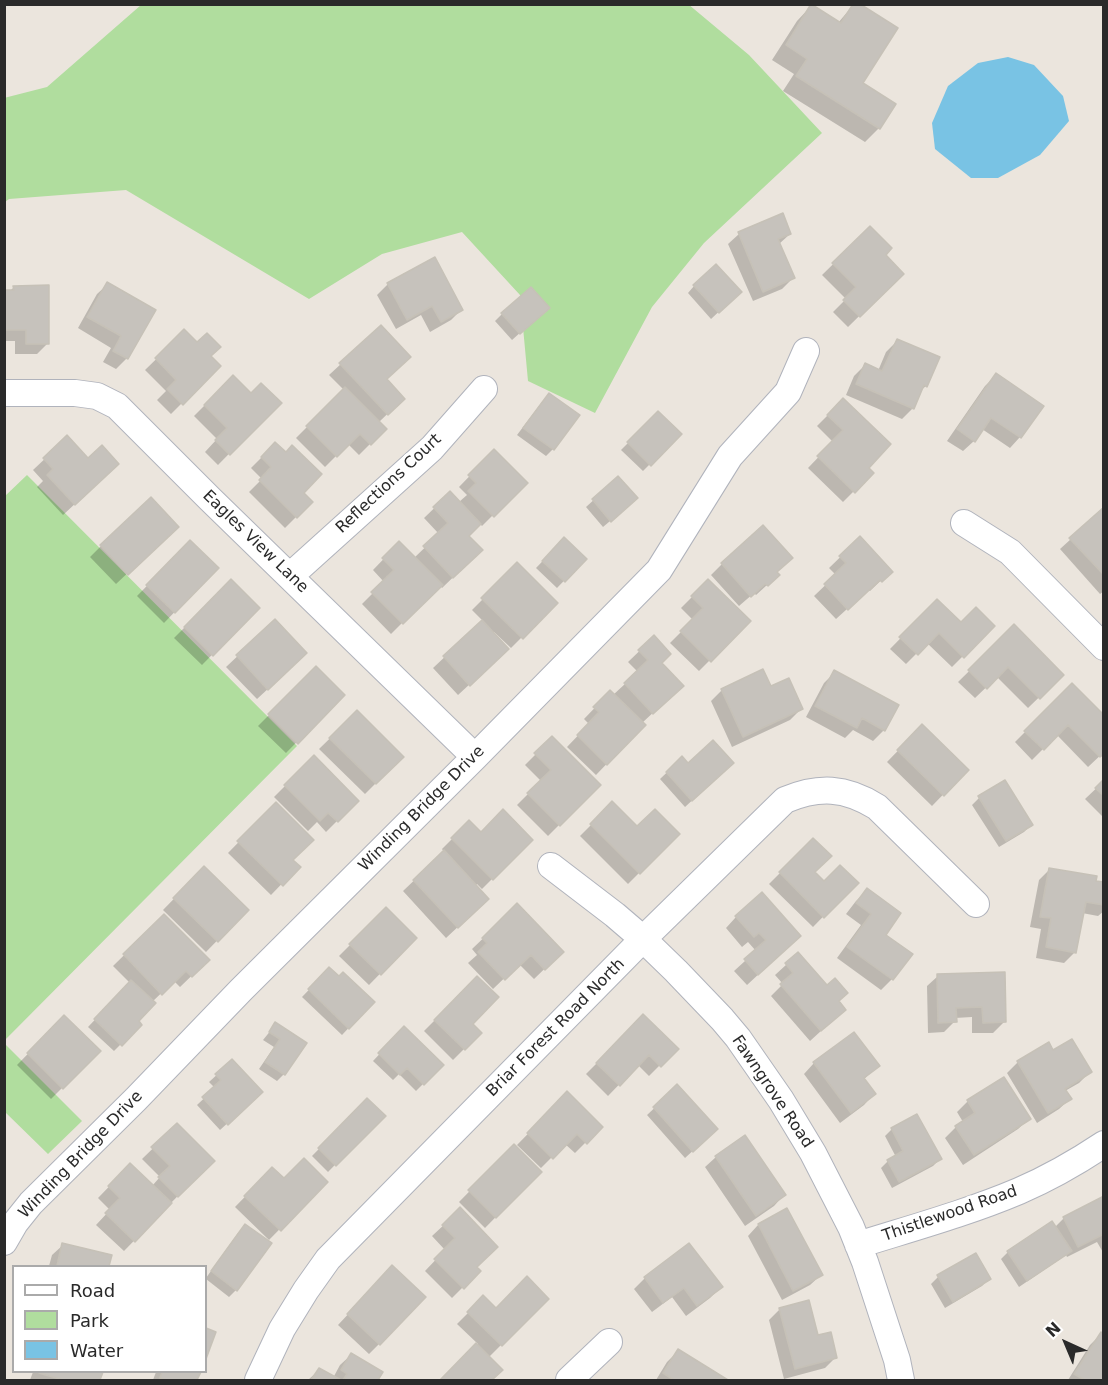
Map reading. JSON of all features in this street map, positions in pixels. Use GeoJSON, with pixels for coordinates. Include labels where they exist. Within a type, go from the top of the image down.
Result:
{"type":"FeatureCollection","features":[{"type":"Feature","properties":{"kind":"street","name":"Winding Bridge Drive"},"geometry":{"type":"LineString","coordinates":[[4,1242],[15,1223],[32,1203],[659,570],[730,456],[788,392],[806,351]]}},
{"type":"Feature","properties":{"kind":"street","name":"Reflections Court"},"geometry":{"type":"LineString","coordinates":[[290,576],[432,448],[484,389]]}},
{"type":"Feature","properties":{"kind":"street","name":"Eagles View Lane"},"geometry":{"type":"LineString","coordinates":[[4,393],[75,393],[97,396],[117,406],[475,757]]}},
{"type":"Feature","properties":{"kind":"street"},"geometry":{"type":"LineString","coordinates":[[964,523],[1010,552],[1104,647]]}},
{"type":"Feature","properties":{"kind":"street","name":"Briar Forest Road North"},"geometry":{"type":"LineString","coordinates":[[258,1380],[282,1329],[328,1259],[643,939],[785,800],[817,790],[834,790],[866,800],[877,807],[976,904]]}},
{"type":"Feature","properties":{"kind":"street","name":"Fawngrove Road"},"geometry":{"type":"LineString","coordinates":[[551,866],[643,939],[722,1019],[781,1100],[838,1199],[858,1245],[897,1360],[901,1380]]}},
{"type":"Feature","properties":{"kind":"street","name":"Thistlewood Road"},"geometry":{"type":"LineString","coordinates":[[858,1245],[978,1207],[1021,1190],[1078,1161],[1104,1144]]}},
{"type":"Feature","properties":{"kind":"street"},"geometry":{"type":"LineString","coordinates":[[569,1380],[609,1342]]}},
{"type":"Feature","properties":{"kind":"green space"},"geometry":{"type":"Polygon","coordinates":[[[688,4],[749,55],[822,133],[704,243],[652,307],[595,413],[528,381],[520,295],[462,232],[382,254],[309,299],[126,190],[9,199],[5,202],[4,98],[47,87],[141,5],[688,4]]]}},
{"type":"Feature","properties":{"kind":"green space"},"geometry":{"type":"Polygon","coordinates":[[[27,475],[297,746],[5,1040],[4,497],[27,475]]]}},
{"type":"Feature","properties":{"kind":"green space"},"geometry":{"type":"Polygon","coordinates":[[[5,1044],[82,1121],[48,1154],[5,1112],[5,1044]]]}},
{"type":"Feature","properties":{"kind":"water"},"geometry":{"type":"Polygon","coordinates":[[[1008,57],[1034,65],[1063,96],[1069,121],[1040,155],[998,178],[971,178],[935,149],[932,123],[948,86],[978,63],[1008,57]]]}},
{"type":"Feature","properties":{"kind":"building"},"geometry":{"type":"Polygon","coordinates":[[[811,4],[841,23],[853,4],[860,4],[898,28],[863,83],[896,104],[880,129],[796,76],[807,59],[786,45],[811,4]]]}},
{"type":"Feature","properties":{"kind":"building"},"geometry":{"type":"Polygon","coordinates":[[[783,213],[791,234],[778,239],[795,278],[763,292],[738,232],[783,213]]]}},
{"type":"Feature","properties":{"kind":"building"},"geometry":{"type":"Polygon","coordinates":[[[870,226],[892,248],[886,255],[904,274],[860,317],[843,300],[856,287],[832,263],[870,226]]]}},
{"type":"Feature","properties":{"kind":"building"},"geometry":{"type":"Polygon","coordinates":[[[435,257],[463,310],[441,322],[432,306],[407,320],[387,283],[435,257]]]}},
{"type":"Feature","properties":{"kind":"building"},"geometry":{"type":"Polygon","coordinates":[[[716,264],[742,292],[719,313],[693,285],[716,264]]]}},
{"type":"Feature","properties":{"kind":"building"},"geometry":{"type":"Polygon","coordinates":[[[107,282],[156,310],[128,359],[113,351],[121,336],[87,317],[107,282]]]}},
{"type":"Feature","properties":{"kind":"building"},"geometry":{"type":"Polygon","coordinates":[[[49,285],[49,344],[26,344],[26,330],[4,330],[4,290],[14,290],[13,286],[49,285]]]}},
{"type":"Feature","properties":{"kind":"building"},"geometry":{"type":"Polygon","coordinates":[[[531,287],[550,308],[520,334],[501,313],[531,287]]]}},
{"type":"Feature","properties":{"kind":"building"},"geometry":{"type":"Polygon","coordinates":[[[381,325],[411,357],[387,379],[405,399],[388,415],[339,363],[381,325]]]}},
{"type":"Feature","properties":{"kind":"building"},"geometry":{"type":"Polygon","coordinates":[[[184,329],[197,342],[207,333],[221,347],[211,356],[221,366],[183,405],[167,389],[176,380],[155,358],[184,329]]]}},
{"type":"Feature","properties":{"kind":"building"},"geometry":{"type":"Polygon","coordinates":[[[897,339],[940,357],[914,409],[856,384],[865,363],[882,371],[897,339]]]}},
{"type":"Feature","properties":{"kind":"building"},"geometry":{"type":"Polygon","coordinates":[[[996,373],[1044,406],[1021,438],[991,418],[975,442],[957,429],[996,373]]]}},
{"type":"Feature","properties":{"kind":"building"},"geometry":{"type":"Polygon","coordinates":[[[233,375],[251,393],[261,383],[282,403],[230,455],[215,440],[227,428],[204,405],[233,375]]]}},
{"type":"Feature","properties":{"kind":"building"},"geometry":{"type":"Polygon","coordinates":[[[345,387],[387,429],[371,445],[360,434],[337,457],[306,426],[345,387]]]}},
{"type":"Feature","properties":{"kind":"building"},"geometry":{"type":"Polygon","coordinates":[[[549,393],[580,415],[554,450],[523,428],[549,393]]]}},
{"type":"Feature","properties":{"kind":"building"},"geometry":{"type":"Polygon","coordinates":[[[843,398],[891,444],[869,468],[874,473],[855,493],[817,456],[843,430],[827,415],[843,398]]]}},
{"type":"Feature","properties":{"kind":"building"},"geometry":{"type":"Polygon","coordinates":[[[658,411],[682,434],[651,466],[627,442],[658,411]]]}},
{"type":"Feature","properties":{"kind":"building"},"geometry":{"type":"Polygon","coordinates":[[[67,435],[88,458],[102,445],[119,464],[75,505],[47,475],[53,469],[43,458],[67,435]]]}},
{"type":"Feature","properties":{"kind":"building"},"geometry":{"type":"Polygon","coordinates":[[[275,442],[286,452],[292,445],[322,474],[304,493],[313,502],[297,518],[259,480],[271,467],[261,457],[275,442]]]}},
{"type":"Feature","properties":{"kind":"building"},"geometry":{"type":"Polygon","coordinates":[[[494,449],[528,483],[494,517],[468,491],[476,483],[468,475],[494,449]]]}},
{"type":"Feature","properties":{"kind":"building"},"geometry":{"type":"Polygon","coordinates":[[[618,476],[638,498],[611,522],[592,499],[618,476]]]}},
{"type":"Feature","properties":{"kind":"building"},"geometry":{"type":"Polygon","coordinates":[[[450,491],[481,524],[469,536],[483,550],[453,578],[423,546],[448,523],[433,507],[450,491]]]}},
{"type":"Feature","properties":{"kind":"building"},"geometry":{"type":"Polygon","coordinates":[[[151,497],[179,527],[128,575],[100,545],[151,497]]]}},
{"type":"Feature","properties":{"kind":"building"},"geometry":{"type":"Polygon","coordinates":[[[1104,507],[1104,575],[1069,538],[1104,507]]]}},
{"type":"Feature","properties":{"kind":"building"},"geometry":{"type":"Polygon","coordinates":[[[763,525],[793,558],[777,572],[780,575],[768,586],[765,584],[751,597],[721,563],[763,525]]]}},
{"type":"Feature","properties":{"kind":"building"},"geometry":{"type":"Polygon","coordinates":[[[860,536],[893,572],[882,582],[880,580],[848,610],[824,584],[846,563],[839,556],[860,536]]]}},
{"type":"Feature","properties":{"kind":"building"},"geometry":{"type":"Polygon","coordinates":[[[564,537],[587,559],[565,582],[542,561],[564,537]]]}},
{"type":"Feature","properties":{"kind":"building"},"geometry":{"type":"Polygon","coordinates":[[[190,540],[219,568],[175,613],[146,585],[190,540]]]}},
{"type":"Feature","properties":{"kind":"building"},"geometry":{"type":"Polygon","coordinates":[[[399,541],[443,585],[403,624],[371,592],[394,570],[382,558],[399,541]]]}},
{"type":"Feature","properties":{"kind":"building"},"geometry":{"type":"Polygon","coordinates":[[[517,562],[558,603],[523,639],[481,598],[517,562]]]}},
{"type":"Feature","properties":{"kind":"building"},"geometry":{"type":"Polygon","coordinates":[[[231,579],[260,608],[213,656],[184,627],[231,579]]]}},
{"type":"Feature","properties":{"kind":"building"},"geometry":{"type":"Polygon","coordinates":[[[708,579],[751,621],[711,662],[680,631],[703,608],[691,596],[708,579]]]}},
{"type":"Feature","properties":{"kind":"building"},"geometry":{"type":"Polygon","coordinates":[[[937,599],[961,622],[976,607],[995,626],[964,658],[939,633],[918,655],[899,637],[937,599]]]}},
{"type":"Feature","properties":{"kind":"building"},"geometry":{"type":"Polygon","coordinates":[[[275,619],[307,653],[268,690],[236,655],[275,619]]]}},
{"type":"Feature","properties":{"kind":"building"},"geometry":{"type":"Polygon","coordinates":[[[482,620],[509,649],[470,686],[443,656],[482,620]]]}},
{"type":"Feature","properties":{"kind":"building"},"geometry":{"type":"Polygon","coordinates":[[[1014,624],[1064,675],[1040,699],[1008,667],[987,689],[968,670],[1014,624]]]}},
{"type":"Feature","properties":{"kind":"building"},"geometry":{"type":"Polygon","coordinates":[[[654,635],[671,654],[662,663],[684,686],[653,714],[624,683],[648,660],[638,650],[654,635]]]}},
{"type":"Feature","properties":{"kind":"building"},"geometry":{"type":"Polygon","coordinates":[[[316,666],[345,695],[298,744],[268,714],[316,666]]]}},
{"type":"Feature","properties":{"kind":"building"},"geometry":{"type":"Polygon","coordinates":[[[763,669],[771,686],[789,678],[803,709],[743,737],[721,689],[763,669]]]}},
{"type":"Feature","properties":{"kind":"building"},"geometry":{"type":"Polygon","coordinates":[[[834,670],[899,705],[885,731],[862,718],[857,728],[815,706],[834,670]]]}},
{"type":"Feature","properties":{"kind":"building"},"geometry":{"type":"Polygon","coordinates":[[[1072,683],[1104,715],[1104,754],[1100,757],[1068,725],[1044,750],[1024,731],[1072,683]]]}},
{"type":"Feature","properties":{"kind":"building"},"geometry":{"type":"Polygon","coordinates":[[[610,690],[646,725],[607,765],[577,735],[599,712],[593,707],[610,690]]]}},
{"type":"Feature","properties":{"kind":"building"},"geometry":{"type":"Polygon","coordinates":[[[357,710],[404,757],[376,784],[329,738],[357,710]]]}},
{"type":"Feature","properties":{"kind":"building"},"geometry":{"type":"Polygon","coordinates":[[[922,724],[969,770],[944,796],[897,750],[922,724]]]}},
{"type":"Feature","properties":{"kind":"building"},"geometry":{"type":"Polygon","coordinates":[[[552,736],[601,785],[560,826],[527,793],[551,770],[534,753],[552,736]]]}},
{"type":"Feature","properties":{"kind":"building"},"geometry":{"type":"Polygon","coordinates":[[[713,740],[734,763],[692,801],[666,772],[682,756],[688,763],[713,740]]]}},
{"type":"Feature","properties":{"kind":"building"},"geometry":{"type":"Polygon","coordinates":[[[314,755],[359,801],[338,822],[328,813],[320,821],[284,785],[314,755]]]}},
{"type":"Feature","properties":{"kind":"building"},"geometry":{"type":"Polygon","coordinates":[[[1104,779],[1104,796],[1095,788],[1104,779]]]}},
{"type":"Feature","properties":{"kind":"building"},"geometry":{"type":"Polygon","coordinates":[[[1005,780],[1033,825],[1006,841],[978,796],[1005,780]]]}},
{"type":"Feature","properties":{"kind":"building"},"geometry":{"type":"Polygon","coordinates":[[[612,801],[637,826],[655,809],[680,834],[640,874],[590,824],[612,801]]]}},
{"type":"Feature","properties":{"kind":"building"},"geometry":{"type":"Polygon","coordinates":[[[276,802],[314,840],[293,860],[301,867],[283,886],[237,841],[276,802]]]}},
{"type":"Feature","properties":{"kind":"building"},"geometry":{"type":"Polygon","coordinates":[[[503,809],[533,840],[493,880],[451,838],[469,820],[481,832],[503,809]]]}},
{"type":"Feature","properties":{"kind":"building"},"geometry":{"type":"Polygon","coordinates":[[[813,838],[832,856],[815,872],[824,881],[840,865],[859,883],[824,918],[779,872],[813,838]]]}},
{"type":"Feature","properties":{"kind":"building"},"geometry":{"type":"Polygon","coordinates":[[[444,850],[489,899],[458,928],[413,880],[444,850]]]}},
{"type":"Feature","properties":{"kind":"building"},"geometry":{"type":"Polygon","coordinates":[[[204,866],[249,910],[218,942],[173,898],[204,866]]]}},
{"type":"Feature","properties":{"kind":"building"},"geometry":{"type":"Polygon","coordinates":[[[1049,868],[1097,876],[1096,881],[1104,882],[1104,905],[1086,902],[1076,953],[1046,947],[1051,918],[1040,917],[1049,868]]]}},
{"type":"Feature","properties":{"kind":"building"},"geometry":{"type":"Polygon","coordinates":[[[867,888],[901,913],[886,935],[913,954],[893,980],[847,947],[871,914],[856,903],[867,888]]]}},
{"type":"Feature","properties":{"kind":"building"},"geometry":{"type":"Polygon","coordinates":[[[762,892],[801,936],[758,975],[744,959],[766,940],[759,933],[754,937],[735,916],[762,892]]]}},
{"type":"Feature","properties":{"kind":"building"},"geometry":{"type":"Polygon","coordinates":[[[517,903],[564,952],[545,970],[531,955],[505,980],[478,952],[487,943],[482,938],[517,903]]]}},
{"type":"Feature","properties":{"kind":"building"},"geometry":{"type":"Polygon","coordinates":[[[386,907],[417,938],[381,975],[349,944],[386,907]]]}},
{"type":"Feature","properties":{"kind":"building"},"geometry":{"type":"Polygon","coordinates":[[[164,914],[210,960],[192,977],[186,971],[162,995],[123,954],[164,914]]]}},
{"type":"Feature","properties":{"kind":"building"},"geometry":{"type":"Polygon","coordinates":[[[798,952],[827,985],[835,978],[848,993],[839,1001],[846,1010],[821,1031],[780,984],[793,973],[785,963],[798,952]]]}},
{"type":"Feature","properties":{"kind":"building"},"geometry":{"type":"Polygon","coordinates":[[[329,967],[339,976],[343,972],[375,1002],[349,1029],[308,989],[329,967]]]}},
{"type":"Feature","properties":{"kind":"building"},"geometry":{"type":"Polygon","coordinates":[[[1005,972],[1006,1022],[983,1023],[982,1007],[956,1008],[957,1022],[938,1023],[937,974],[1005,972]]]}},
{"type":"Feature","properties":{"kind":"building"},"geometry":{"type":"Polygon","coordinates":[[[477,976],[499,997],[473,1024],[482,1033],[465,1050],[434,1020],[477,976]]]}},
{"type":"Feature","properties":{"kind":"building"},"geometry":{"type":"Polygon","coordinates":[[[131,980],[156,1003],[139,1021],[142,1025],[122,1046],[94,1019],[131,980]]]}},
{"type":"Feature","properties":{"kind":"building"},"geometry":{"type":"Polygon","coordinates":[[[643,1014],[679,1049],[661,1067],[649,1055],[620,1086],[596,1063],[643,1014]]]}},
{"type":"Feature","properties":{"kind":"building"},"geometry":{"type":"Polygon","coordinates":[[[64,1015],[101,1051],[63,1089],[27,1053],[64,1015]]]}},
{"type":"Feature","properties":{"kind":"building"},"geometry":{"type":"Polygon","coordinates":[[[275,1022],[307,1043],[285,1075],[265,1062],[280,1039],[269,1032],[275,1022]]]}},
{"type":"Feature","properties":{"kind":"building"},"geometry":{"type":"Polygon","coordinates":[[[404,1026],[444,1065],[424,1085],[407,1068],[400,1075],[378,1053],[404,1026]]]}},
{"type":"Feature","properties":{"kind":"building"},"geometry":{"type":"Polygon","coordinates":[[[854,1032],[880,1066],[864,1078],[876,1094],[851,1113],[813,1062],[854,1032]]]}},
{"type":"Feature","properties":{"kind":"building"},"geometry":{"type":"Polygon","coordinates":[[[1072,1039],[1092,1072],[1065,1089],[1072,1099],[1048,1113],[1017,1061],[1049,1042],[1053,1050],[1072,1039]]]}},
{"type":"Feature","properties":{"kind":"building"},"geometry":{"type":"Polygon","coordinates":[[[232,1059],[263,1092],[228,1125],[202,1097],[221,1080],[215,1074],[232,1059]]]}},
{"type":"Feature","properties":{"kind":"building"},"geometry":{"type":"Polygon","coordinates":[[[1004,1077],[1031,1119],[974,1155],[955,1126],[975,1113],[967,1100],[1004,1077]]]}},
{"type":"Feature","properties":{"kind":"building"},"geometry":{"type":"Polygon","coordinates":[[[677,1084],[718,1129],[693,1152],[653,1107],[677,1084]]]}},
{"type":"Feature","properties":{"kind":"building"},"geometry":{"type":"Polygon","coordinates":[[[567,1091],[603,1127],[587,1144],[577,1134],[553,1159],[527,1133],[567,1091]]]}},
{"type":"Feature","properties":{"kind":"building"},"geometry":{"type":"Polygon","coordinates":[[[367,1098],[386,1116],[336,1166],[318,1148],[367,1098]]]}},
{"type":"Feature","properties":{"kind":"building"},"geometry":{"type":"Polygon","coordinates":[[[917,1114],[942,1159],[899,1182],[887,1160],[903,1151],[891,1128],[917,1114]]]}},
{"type":"Feature","properties":{"kind":"building"},"geometry":{"type":"Polygon","coordinates":[[[177,1123],[215,1161],[178,1197],[158,1177],[170,1166],[151,1147],[177,1123]]]}},
{"type":"Feature","properties":{"kind":"building"},"geometry":{"type":"Polygon","coordinates":[[[745,1135],[786,1195],[756,1216],[715,1156],[745,1135]]]}},
{"type":"Feature","properties":{"kind":"building"},"geometry":{"type":"Polygon","coordinates":[[[514,1144],[542,1172],[496,1218],[468,1190],[514,1144]]]}},
{"type":"Feature","properties":{"kind":"building"},"geometry":{"type":"Polygon","coordinates":[[[304,1158],[328,1182],[281,1231],[244,1196],[272,1167],[284,1178],[304,1158]]]}},
{"type":"Feature","properties":{"kind":"building"},"geometry":{"type":"Polygon","coordinates":[[[130,1163],[172,1203],[135,1242],[105,1213],[120,1198],[108,1186],[130,1163]]]}},
{"type":"Feature","properties":{"kind":"building"},"geometry":{"type":"Polygon","coordinates":[[[1104,1196],[1104,1234],[1078,1247],[1063,1217],[1104,1196]]]}},
{"type":"Feature","properties":{"kind":"building"},"geometry":{"type":"Polygon","coordinates":[[[460,1207],[498,1247],[477,1267],[481,1271],[464,1289],[434,1259],[455,1238],[442,1225],[460,1207]]]}},
{"type":"Feature","properties":{"kind":"building"},"geometry":{"type":"Polygon","coordinates":[[[787,1208],[823,1275],[793,1291],[758,1224],[787,1208]]]}},
{"type":"Feature","properties":{"kind":"building"},"geometry":{"type":"Polygon","coordinates":[[[1052,1221],[1072,1251],[1027,1281],[1007,1251],[1052,1221]]]}},
{"type":"Feature","properties":{"kind":"building"},"geometry":{"type":"Polygon","coordinates":[[[245,1224],[272,1243],[237,1291],[211,1271],[245,1224]]]}},
{"type":"Feature","properties":{"kind":"building"},"geometry":{"type":"Polygon","coordinates":[[[62,1243],[112,1255],[109,1265],[57,1265],[62,1243]]]}},
{"type":"Feature","properties":{"kind":"building"},"geometry":{"type":"Polygon","coordinates":[[[689,1243],[723,1287],[697,1306],[684,1288],[663,1303],[644,1277],[689,1243]]]}},
{"type":"Feature","properties":{"kind":"building"},"geometry":{"type":"Polygon","coordinates":[[[976,1253],[991,1279],[953,1302],[937,1275],[976,1253]]]}},
{"type":"Feature","properties":{"kind":"building"},"geometry":{"type":"Polygon","coordinates":[[[392,1265],[426,1297],[380,1345],[347,1314],[392,1265]]]}},
{"type":"Feature","properties":{"kind":"building"},"geometry":{"type":"Polygon","coordinates":[[[527,1276],[549,1299],[502,1346],[467,1312],[483,1295],[496,1308],[527,1276]]]}},
{"type":"Feature","properties":{"kind":"building"},"geometry":{"type":"Polygon","coordinates":[[[809,1300],[818,1335],[831,1332],[837,1358],[795,1369],[779,1308],[809,1300]]]}},
{"type":"Feature","properties":{"kind":"building"},"geometry":{"type":"Polygon","coordinates":[[[207,1328],[216,1332],[207,1356],[207,1328]]]}},
{"type":"Feature","properties":{"kind":"building"},"geometry":{"type":"Polygon","coordinates":[[[1101,1332],[1104,1334],[1104,1380],[1085,1380],[1074,1374],[1101,1332]]]}},
{"type":"Feature","properties":{"kind":"building"},"geometry":{"type":"Polygon","coordinates":[[[476,1343],[503,1370],[492,1380],[440,1380],[476,1343]]]}},
{"type":"Feature","properties":{"kind":"building"},"geometry":{"type":"Polygon","coordinates":[[[678,1349],[728,1380],[674,1380],[663,1373],[678,1349]]]}},
{"type":"Feature","properties":{"kind":"building"},"geometry":{"type":"Polygon","coordinates":[[[351,1353],[383,1372],[378,1380],[343,1380],[347,1374],[341,1370],[351,1353]]]}},
{"type":"Feature","properties":{"kind":"building"},"geometry":{"type":"Polygon","coordinates":[[[319,1368],[341,1380],[311,1380],[319,1368]]]}},
{"type":"Feature","properties":{"kind":"building"},"geometry":{"type":"Polygon","coordinates":[[[39,1373],[103,1373],[100,1380],[63,1380],[39,1373]]]}},
{"type":"Feature","properties":{"kind":"building"},"geometry":{"type":"Polygon","coordinates":[[[162,1373],[200,1373],[197,1380],[160,1378],[162,1373]]]}}]}
